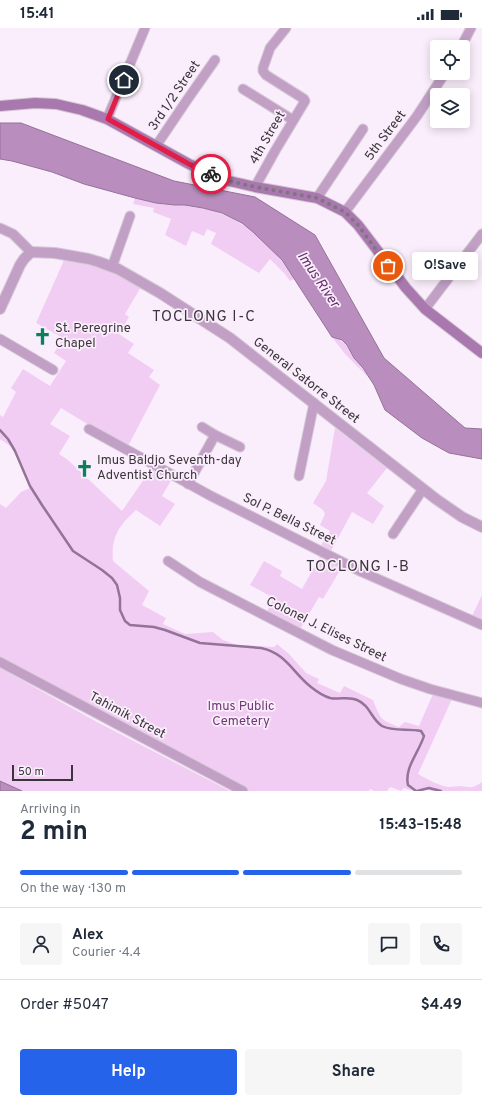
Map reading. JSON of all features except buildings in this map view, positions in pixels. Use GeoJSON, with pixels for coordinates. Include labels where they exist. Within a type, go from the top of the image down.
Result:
{"type":"FeatureCollection","features":[{"type":"Feature","properties":{"kind":"main road"},"geometry":{"type":"LineString","coordinates":[[0,106],[36,103],[56,104],[82,110],[108,119],[189,164],[225,180],[317,198],[345,212],[358,225],[406,288],[425,308],[482,353]]}},
{"type":"Feature","properties":{"kind":"street"},"geometry":{"type":"LineString","coordinates":[[108,119],[145,28]]}},
{"type":"Feature","properties":{"kind":"street","name":"4th Street"},"geometry":{"type":"LineString","coordinates":[[255,187],[306,100],[263,71],[270,48],[286,28]]}},
{"type":"Feature","properties":{"kind":"street"},"geometry":{"type":"LineString","coordinates":[[465,40],[472,28]]}},
{"type":"Feature","properties":{"kind":"street","name":"3rd 1/2 Street"},"geometry":{"type":"LineString","coordinates":[[156,146],[186,100],[215,60]]}},
{"type":"Feature","properties":{"kind":"street","name":"5th Street"},"geometry":{"type":"LineString","coordinates":[[345,212],[413,122],[441,80]]}},
{"type":"Feature","properties":{"kind":"street"},"geometry":{"type":"LineString","coordinates":[[243,90],[294,120]]}},
{"type":"Feature","properties":{"kind":"street"},"geometry":{"type":"LineString","coordinates":[[317,198],[363,129]]}},
{"type":"Feature","properties":{"kind":"street"},"geometry":{"type":"LineString","coordinates":[[112,267],[130,216]]}},
{"type":"Feature","properties":{"kind":"street"},"geometry":{"type":"LineString","coordinates":[[0,228],[13,234],[31,252],[20,265],[3,293],[0,309]]}},
{"type":"Feature","properties":{"kind":"street"},"geometry":{"type":"LineString","coordinates":[[425,308],[482,234]]}},
{"type":"Feature","properties":{"kind":"street","name":"General Satorre Street"},"geometry":{"type":"LineString","coordinates":[[31,252],[54,253],[89,259],[112,267],[160,293],[230,338],[422,488],[462,517],[482,527]]}},
{"type":"Feature","properties":{"kind":"street"},"geometry":{"type":"LineString","coordinates":[[0,339],[53,370]]}},
{"type":"Feature","properties":{"kind":"street"},"geometry":{"type":"LineString","coordinates":[[299,476],[314,404]]}},
{"type":"Feature","properties":{"kind":"street"},"geometry":{"type":"LineString","coordinates":[[202,427],[240,447]]}},
{"type":"Feature","properties":{"kind":"street","name":"Sol P. Bella Street"},"geometry":{"type":"LineString","coordinates":[[89,429],[188,484],[362,572],[482,625]]}},
{"type":"Feature","properties":{"kind":"street"},"geometry":{"type":"LineString","coordinates":[[188,484],[215,435]]}},
{"type":"Feature","properties":{"kind":"street"},"geometry":{"type":"LineString","coordinates":[[392,534],[422,488]]}},
{"type":"Feature","properties":{"kind":"street","name":"Colonel J. Elises Street"},"geometry":{"type":"LineString","coordinates":[[168,561],[200,582],[332,650],[401,679],[443,693],[482,703]]}},
{"type":"Feature","properties":{"kind":"street","name":"Tahimik Street"},"geometry":{"type":"LineString","coordinates":[[0,662],[243,791]]}},
{"type":"Feature","properties":{"kind":"green space"},"geometry":{"type":"Polygon","coordinates":[[[135,198],[154,203],[187,205],[205,208],[236,220],[262,239],[284,264],[294,279],[290,281],[270,259],[259,273],[211,244],[216,233],[207,229],[204,236],[192,231],[186,246],[165,235],[171,219],[153,212],[154,208],[133,204],[135,198]]]}},
{"type":"Feature","properties":{"kind":"green space","name":"Imus Public Cemetery"},"geometry":{"type":"Polygon","coordinates":[[[65,258],[111,271],[141,287],[125,314],[129,317],[119,334],[134,344],[128,353],[154,370],[149,377],[160,385],[128,446],[61,408],[50,424],[70,436],[59,454],[68,460],[122,511],[151,469],[172,479],[162,496],[175,504],[160,526],[136,510],[117,532],[113,545],[113,561],[149,591],[142,605],[166,618],[163,624],[185,634],[213,632],[223,640],[237,645],[274,647],[277,644],[289,654],[306,673],[319,679],[317,683],[340,693],[344,686],[373,700],[379,715],[384,720],[399,727],[405,722],[419,726],[433,694],[452,699],[418,774],[448,787],[472,787],[482,782],[482,791],[432,791],[427,789],[409,790],[404,788],[401,791],[390,787],[387,791],[374,791],[370,789],[369,791],[248,791],[0,661],[0,504],[6,508],[21,492],[32,487],[16,450],[0,439],[0,415],[3,417],[16,392],[11,388],[23,369],[50,386],[66,361],[54,353],[63,338],[36,323],[65,258]]]}},
{"type":"Feature","properties":{"kind":"green space"},"geometry":{"type":"Polygon","coordinates":[[[332,337],[346,345],[370,379],[345,354],[332,337]]]}},
{"type":"Feature","properties":{"kind":"green space"},"geometry":{"type":"Polygon","coordinates":[[[335,428],[387,468],[367,493],[384,506],[373,524],[352,512],[331,551],[321,545],[330,531],[320,525],[325,514],[323,510],[313,503],[326,481],[335,428]]]}},
{"type":"Feature","properties":{"kind":"green space"},"geometry":{"type":"Polygon","coordinates":[[[321,555],[342,567],[323,599],[319,597],[299,631],[266,613],[274,598],[250,585],[264,561],[282,571],[280,576],[302,589],[321,555]]]}},
{"type":"Feature","properties":{"kind":"green space"},"geometry":{"type":"Polygon","coordinates":[[[482,595],[482,620],[472,616],[482,595]]]}},
{"type":"Feature","properties":{"kind":"green space"},"geometry":{"type":"Polygon","coordinates":[[[0,668],[97,722],[230,791],[22,791],[0,781],[0,668]]]}},
{"type":"Feature","properties":{"kind":"water","name":"Imus River"},"geometry":{"type":"Polygon","coordinates":[[[0,123],[21,123],[174,181],[255,197],[315,235],[384,358],[465,428],[482,429],[482,459],[449,453],[422,438],[385,410],[374,385],[363,368],[342,340],[332,337],[282,260],[242,223],[222,213],[203,208],[156,203],[135,198],[84,184],[52,172],[0,159],[0,123]]]}},
{"type":"Feature","properties":{"kind":"water"},"geometry":{"type":"Polygon","coordinates":[[[0,781],[22,791],[0,791],[0,781]]]}},
{"type":"Feature","properties":{"kind":"waterway"},"geometry":{"type":"LineString","coordinates":[[0,430],[8,439],[15,451],[30,486],[73,551],[102,570],[112,578],[117,585],[120,598],[120,610],[125,621],[130,625],[154,627],[165,630],[200,643],[261,648],[270,651],[277,654],[289,664],[305,682],[322,695],[337,699],[350,698],[361,702],[365,705],[375,720],[386,728],[421,731],[424,736],[410,766],[407,779],[408,785],[416,791]]}},
{"type":"Feature","properties":{"kind":"waterway"},"geometry":{"type":"LineString","coordinates":[[417,791],[429,788],[441,791]]}},
{"type":"Feature","properties":{"kind":"way so far"},"geometry":{"type":"LineString","coordinates":[[211,174],[225,180],[255,187],[317,198],[345,212],[358,225],[388,266]]}},
{"type":"Feature","properties":{"kind":"place","name":"O!Save"},"geometry":{"type":"Point","coordinates":[388,266]}},
{"type":"Feature","properties":{"kind":"place","name":"St. Peregrine Chapel"},"geometry":{"type":"Point","coordinates":[42,336]}},
{"type":"Feature","properties":{"kind":"place","name":"Imus Baldjo Seventh-day Adventist Church"},"geometry":{"type":"Point","coordinates":[84,468]}},
{"type":"Feature","properties":{"kind":"district","name":"TOCLONG I-C"},"geometry":{"type":"Point","coordinates":[204,317]}},
{"type":"Feature","properties":{"kind":"district","name":"TOCLONG I-B"},"geometry":{"type":"Point","coordinates":[358,567]}},
{"type":"Feature","properties":{"kind":"route"},"geometry":{"type":"LineString","coordinates":[[124,80],[108,119],[189,164],[211,174]]}}]}
